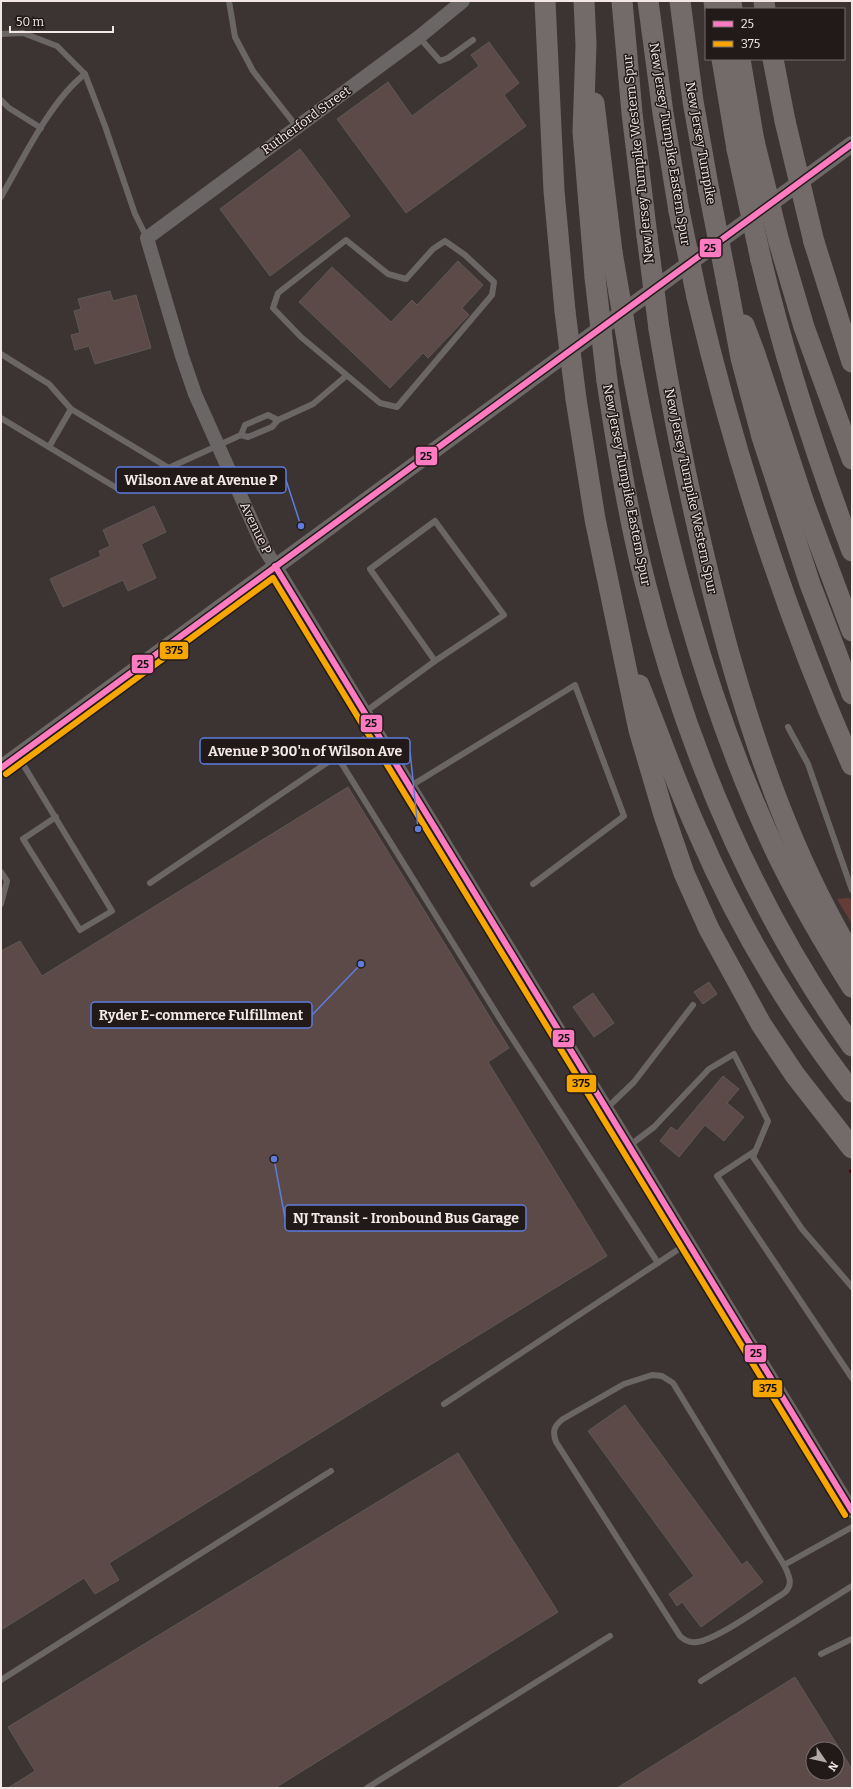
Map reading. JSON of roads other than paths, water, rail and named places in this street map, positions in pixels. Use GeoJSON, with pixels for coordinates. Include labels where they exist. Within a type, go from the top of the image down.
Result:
{"type":"FeatureCollection","features":[{"type":"Feature","properties":{"kind":"highway"},"geometry":{"type":"LineString","coordinates":[[545,1],[554,191],[565,311],[576,399],[596,526],[622,642],[639,730],[652,776],[684,873],[709,929],[744,993],[778,1049],[814,1100],[852,1148]]}},
{"type":"Feature","properties":{"kind":"highway"},"geometry":{"type":"LineString","coordinates":[[584,1],[586,45],[612,252],[631,363],[655,483],[677,573],[723,721],[754,803],[778,856],[819,932],[852,987]]}},
{"type":"Feature","properties":{"kind":"highway","name":"New Jersey Turnpike Western Spur"},"geometry":{"type":"LineString","coordinates":[[622,1],[632,114],[659,329],[676,427],[712,592],[743,703],[772,786],[798,850],[823,904],[852,956]]}},
{"type":"Feature","properties":{"kind":"highway","name":"New Jersey Turnpike Eastern Spur"},"geometry":{"type":"LineString","coordinates":[[648,1],[663,113],[679,211],[697,297],[732,435],[758,518],[796,627],[852,765]]}},
{"type":"Feature","properties":{"kind":"highway","name":"New Jersey Turnpike"},"geometry":{"type":"LineString","coordinates":[[680,1],[693,101],[727,283]]}},
{"type":"Feature","properties":{"kind":"highway","name":"New Jersey Turnpike Eastern Spur"},"geometry":{"type":"LineString","coordinates":[[586,45],[583,132],[595,277],[607,381],[627,498],[644,581],[670,671],[700,758],[730,829],[777,926],[808,980],[852,1046]]}},
{"type":"Feature","properties":{"kind":"highway"},"geometry":{"type":"LineString","coordinates":[[722,60],[746,145],[779,242],[804,326],[852,459]]}},
{"type":"Feature","properties":{"kind":"highway"},"geometry":{"type":"LineString","coordinates":[[740,60],[746,145],[761,260],[793,379],[852,551]]}},
{"type":"Feature","properties":{"kind":"highway"},"geometry":{"type":"LineString","coordinates":[[773,60],[785,121],[814,242],[850,355],[852,368]]}},
{"type":"Feature","properties":{"kind":"highway"},"geometry":{"type":"LineString","coordinates":[[727,283],[755,354],[796,483],[852,631]]}},
{"type":"Feature","properties":{"kind":"highway"},"geometry":{"type":"LineString","coordinates":[[727,283],[741,358],[764,444],[810,584],[852,694]]}},
{"type":"Feature","properties":{"kind":"highway"},"geometry":{"type":"LineString","coordinates":[[622,642],[694,824],[732,904],[785,997],[852,1092]]}},
{"type":"Feature","properties":{"kind":"main road"},"geometry":{"type":"LineString","coordinates":[[1,768],[852,144]]}},
{"type":"Feature","properties":{"kind":"street","name":"Rutherford Street"},"geometry":{"type":"LineString","coordinates":[[147,238],[419,37],[463,1]]}},
{"type":"Feature","properties":{"kind":"street","name":"Avenue P"},"geometry":{"type":"LineString","coordinates":[[147,238],[182,356],[195,394],[262,544],[852,1511]]}},
{"type":"Feature","properties":{"kind":"lane"},"geometry":{"type":"LineString","coordinates":[[229,1],[235,37],[250,64],[297,127]]}},
{"type":"Feature","properties":{"kind":"lane"},"geometry":{"type":"LineString","coordinates":[[1,34],[23,33],[57,46],[85,74],[106,126],[135,214],[147,238]]}},
{"type":"Feature","properties":{"kind":"lane"},"geometry":{"type":"LineString","coordinates":[[419,37],[440,61],[448,58],[473,40]]}},
{"type":"Feature","properties":{"kind":"lane"},"geometry":{"type":"LineString","coordinates":[[1,197],[41,128],[71,85],[85,74]]}},
{"type":"Feature","properties":{"kind":"lane"},"geometry":{"type":"LineString","coordinates":[[1,100],[9,108],[41,128]]}},
{"type":"Feature","properties":{"kind":"lane"},"geometry":{"type":"LineString","coordinates":[[346,240],[388,274],[406,279],[433,249],[446,241],[465,255],[494,282],[492,295],[397,407],[380,403],[346,376],[301,337],[273,308],[278,293],[346,240]]}},
{"type":"Feature","properties":{"kind":"lane"},"geometry":{"type":"LineString","coordinates":[[1,354],[49,384],[71,409],[169,468]]}},
{"type":"Feature","properties":{"kind":"lane"},"geometry":{"type":"LineString","coordinates":[[1,418],[120,490],[240,436],[248,437],[272,427],[278,420],[313,404],[346,376]]}},
{"type":"Feature","properties":{"kind":"lane"},"geometry":{"type":"LineString","coordinates":[[49,447],[71,409]]}},
{"type":"Feature","properties":{"kind":"lane"},"geometry":{"type":"LineString","coordinates":[[240,436],[245,425],[268,415],[278,420]]}},
{"type":"Feature","properties":{"kind":"lane"},"geometry":{"type":"LineString","coordinates":[[364,712],[504,614],[435,521],[370,569],[435,661]]}},
{"type":"Feature","properties":{"kind":"lane"},"geometry":{"type":"LineString","coordinates":[[409,787],[575,685],[624,816],[534,884]]}},
{"type":"Feature","properties":{"kind":"lane"},"geometry":{"type":"LineString","coordinates":[[788,727],[808,764],[852,890]]}},
{"type":"Feature","properties":{"kind":"lane"},"geometry":{"type":"LineString","coordinates":[[150,883],[337,756],[376,732]]}},
{"type":"Feature","properties":{"kind":"lane"},"geometry":{"type":"LineString","coordinates":[[18,756],[56,817],[112,911],[80,930],[23,839],[56,817]]}},
{"type":"Feature","properties":{"kind":"lane"},"geometry":{"type":"LineString","coordinates":[[337,756],[503,1024],[658,1263]]}},
{"type":"Feature","properties":{"kind":"lane"},"geometry":{"type":"LineString","coordinates":[[1,872],[6,881],[1,904]]}},
{"type":"Feature","properties":{"kind":"lane"},"geometry":{"type":"LineString","coordinates":[[606,1109],[634,1082],[693,1005]]}},
{"type":"Feature","properties":{"kind":"lane"},"geometry":{"type":"LineString","coordinates":[[629,1146],[654,1127],[709,1069],[734,1054],[768,1121],[753,1157],[802,1229],[852,1287]]}},
{"type":"Feature","properties":{"kind":"lane"},"geometry":{"type":"LineString","coordinates":[[756,1151],[717,1176],[852,1378]]}},
{"type":"Feature","properties":{"kind":"lane"},"geometry":{"type":"LineString","coordinates":[[444,1404],[688,1243]]}},
{"type":"Feature","properties":{"kind":"lane"},"geometry":{"type":"LineString","coordinates":[[652,1375],[668,1378],[673,1383],[784,1565],[790,1580],[788,1590],[784,1593],[706,1640],[691,1643],[684,1640],[556,1442],[553,1435],[557,1424],[624,1384],[652,1375]]}},
{"type":"Feature","properties":{"kind":"lane"},"geometry":{"type":"LineString","coordinates":[[1,1680],[331,1471]]}},
{"type":"Feature","properties":{"kind":"lane"},"geometry":{"type":"LineString","coordinates":[[784,1565],[852,1527]]}},
{"type":"Feature","properties":{"kind":"lane"},"geometry":{"type":"LineString","coordinates":[[701,1681],[852,1586]]}},
{"type":"Feature","properties":{"kind":"lane"},"geometry":{"type":"LineString","coordinates":[[367,1788],[610,1636]]}},
{"type":"Feature","properties":{"kind":"lane"},"geometry":{"type":"LineString","coordinates":[[821,1654],[852,1639]]}},
{"type":"Feature","properties":{"kind":"place","name":"Wilson Ave at Avenue P"},"geometry":{"type":"Point","coordinates":[301,526]}},
{"type":"Feature","properties":{"kind":"place","name":"Avenue P 300'n of Wilson Ave"},"geometry":{"type":"Point","coordinates":[418,829]}},
{"type":"Feature","properties":{"kind":"place","name":"Ryder E-commerce Fulfillment"},"geometry":{"type":"Point","coordinates":[361,964]}},
{"type":"Feature","properties":{"kind":"place","name":"NJ Transit - Ironbound Bus Garage"},"geometry":{"type":"Point","coordinates":[274,1159]}}]}
